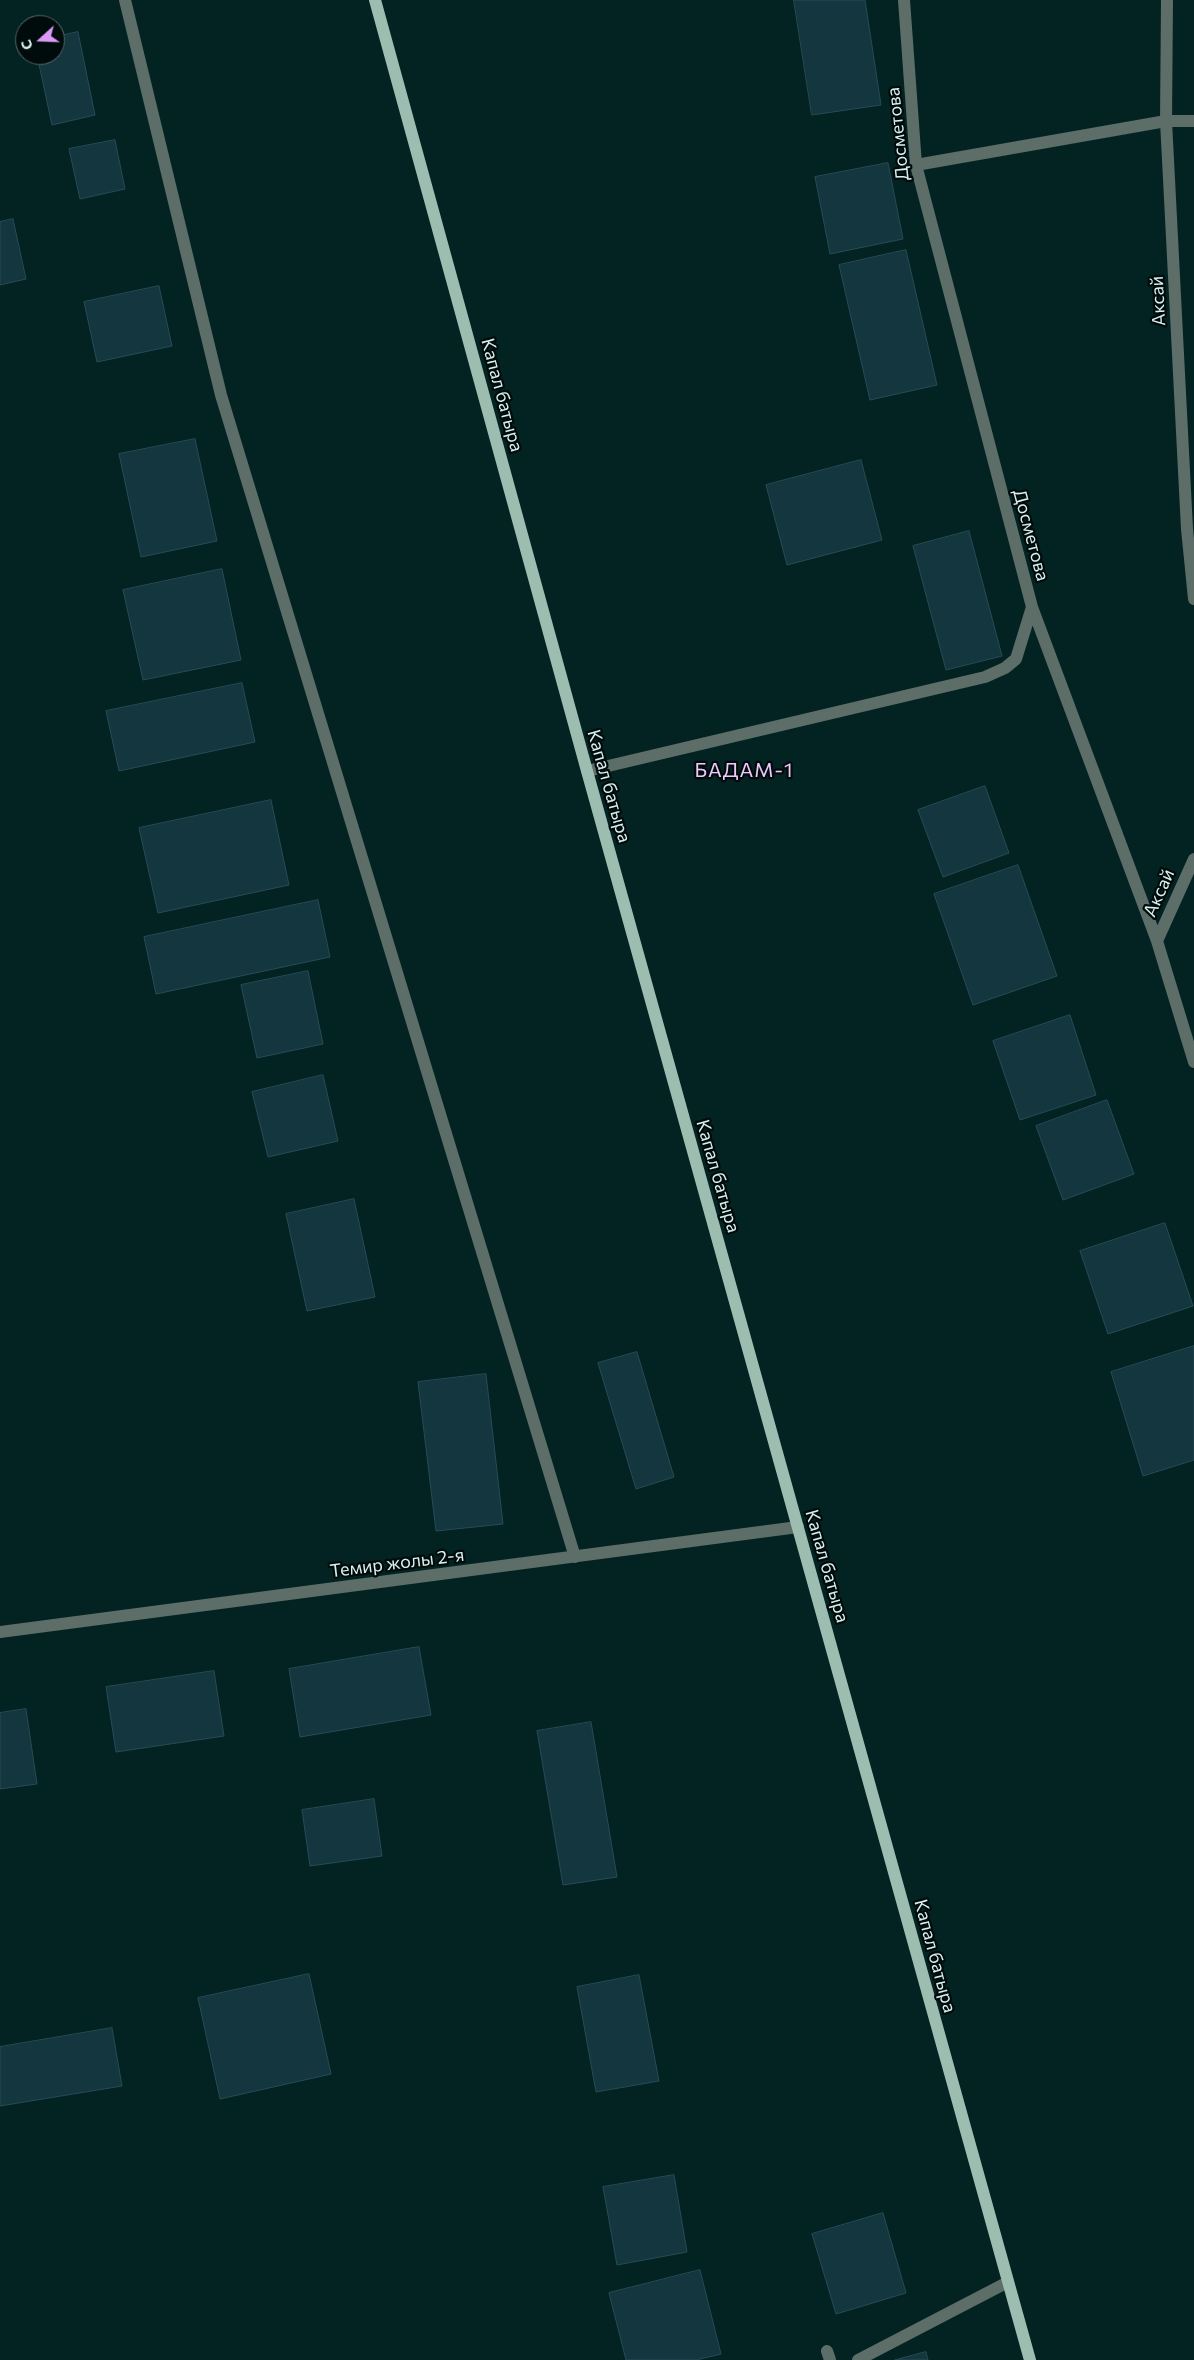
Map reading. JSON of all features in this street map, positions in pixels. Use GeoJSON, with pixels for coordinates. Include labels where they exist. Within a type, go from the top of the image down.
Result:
{"type":"FeatureCollection","features":[{"type":"Feature","properties":{"kind":"main road","name":"Капал батыра"},"geometry":{"type":"LineString","coordinates":[[375,0],[587,772],[1030,2360]]}},
{"type":"Feature","properties":{"kind":"street"},"geometry":{"type":"LineString","coordinates":[[125,0],[221,395],[575,1558]]}},
{"type":"Feature","properties":{"kind":"street","name":"Досметова"},"geometry":{"type":"LineString","coordinates":[[904,0],[916,165],[1032,607],[1157,941],[1194,1062]]}},
{"type":"Feature","properties":{"kind":"street","name":"Аксай"},"geometry":{"type":"LineString","coordinates":[[1167,0],[1166,121],[1187,529],[1194,599]]}},
{"type":"Feature","properties":{"kind":"street"},"geometry":{"type":"LineString","coordinates":[[916,165],[1166,121],[1194,121]]}},
{"type":"Feature","properties":{"kind":"street"},"geometry":{"type":"LineString","coordinates":[[587,772],[986,677],[1005,668],[1016,659],[1032,607]]}},
{"type":"Feature","properties":{"kind":"street","name":"Аксай"},"geometry":{"type":"LineString","coordinates":[[1157,941],[1194,859]]}},
{"type":"Feature","properties":{"kind":"street","name":"Темир жолы 2-я"},"geometry":{"type":"LineString","coordinates":[[0,1632],[575,1558],[798,1527]]}},
{"type":"Feature","properties":{"kind":"street"},"geometry":{"type":"LineString","coordinates":[[858,2360],[1008,2282]]}},
{"type":"Feature","properties":{"kind":"building"},"geometry":{"type":"Polygon","coordinates":[[[794,0],[865,0],[881,105],[812,115],[794,0]]]}},
{"type":"Feature","properties":{"kind":"building"},"geometry":{"type":"Polygon","coordinates":[[[78,32],[95,115],[52,125],[39,65],[65,65],[65,35],[78,32]]]}},
{"type":"Feature","properties":{"kind":"building"},"geometry":{"type":"Polygon","coordinates":[[[115,140],[125,189],[80,199],[69,149],[115,140]]]}},
{"type":"Feature","properties":{"kind":"building"},"geometry":{"type":"Polygon","coordinates":[[[888,163],[903,239],[830,254],[815,177],[888,163]]]}},
{"type":"Feature","properties":{"kind":"building"},"geometry":{"type":"Polygon","coordinates":[[[13,219],[26,279],[0,285],[0,222],[13,219]]]}},
{"type":"Feature","properties":{"kind":"building"},"geometry":{"type":"Polygon","coordinates":[[[906,250],[937,385],[870,400],[839,265],[906,250]]]}},
{"type":"Feature","properties":{"kind":"building"},"geometry":{"type":"Polygon","coordinates":[[[159,286],[172,346],[97,362],[84,302],[159,286]]]}},
{"type":"Feature","properties":{"kind":"building"},"geometry":{"type":"Polygon","coordinates":[[[195,439],[217,541],[141,557],[119,454],[195,439]]]}},
{"type":"Feature","properties":{"kind":"building"},"geometry":{"type":"Polygon","coordinates":[[[861,460],[882,540],[787,565],[766,485],[861,460]]]}},
{"type":"Feature","properties":{"kind":"building"},"geometry":{"type":"Polygon","coordinates":[[[969,531],[1002,656],[946,670],[913,546],[969,531]]]}},
{"type":"Feature","properties":{"kind":"building"},"geometry":{"type":"Polygon","coordinates":[[[222,569],[241,660],[143,680],[123,590],[222,569]]]}},
{"type":"Feature","properties":{"kind":"building"},"geometry":{"type":"Polygon","coordinates":[[[242,683],[255,742],[119,771],[106,711],[242,683]]]}},
{"type":"Feature","properties":{"kind":"building"},"geometry":{"type":"Polygon","coordinates":[[[985,786],[1009,853],[943,877],[918,810],[985,786]]]}},
{"type":"Feature","properties":{"kind":"building"},"geometry":{"type":"Polygon","coordinates":[[[271,800],[289,885],[158,913],[139,828],[271,800]]]}},
{"type":"Feature","properties":{"kind":"building"},"geometry":{"type":"Polygon","coordinates":[[[1018,865],[1057,976],[973,1005],[934,894],[1018,865]]]}},
{"type":"Feature","properties":{"kind":"building"},"geometry":{"type":"Polygon","coordinates":[[[318,900],[330,957],[156,994],[144,937],[318,900]]]}},
{"type":"Feature","properties":{"kind":"building"},"geometry":{"type":"Polygon","coordinates":[[[308,971],[323,1044],[257,1058],[241,985],[308,971]]]}},
{"type":"Feature","properties":{"kind":"building"},"geometry":{"type":"Polygon","coordinates":[[[1070,1015],[1096,1095],[1020,1120],[993,1041],[1070,1015]]]}},
{"type":"Feature","properties":{"kind":"building"},"geometry":{"type":"Polygon","coordinates":[[[323,1075],[338,1141],[268,1157],[252,1092],[323,1075]]]}},
{"type":"Feature","properties":{"kind":"building"},"geometry":{"type":"Polygon","coordinates":[[[1107,1100],[1134,1174],[1063,1200],[1036,1126],[1107,1100]]]}},
{"type":"Feature","properties":{"kind":"building"},"geometry":{"type":"Polygon","coordinates":[[[354,1199],[375,1297],[307,1311],[286,1214],[354,1199]]]}},
{"type":"Feature","properties":{"kind":"building"},"geometry":{"type":"Polygon","coordinates":[[[1165,1223],[1193,1306],[1108,1334],[1080,1251],[1165,1223]]]}},
{"type":"Feature","properties":{"kind":"building"},"geometry":{"type":"Polygon","coordinates":[[[1194,1346],[1194,1460],[1143,1476],[1111,1372],[1194,1346]]]}},
{"type":"Feature","properties":{"kind":"building"},"geometry":{"type":"Polygon","coordinates":[[[637,1352],[674,1477],[636,1489],[598,1363],[637,1352]]]}},
{"type":"Feature","properties":{"kind":"building"},"geometry":{"type":"Polygon","coordinates":[[[486,1374],[503,1524],[436,1531],[418,1382],[486,1374]]]}},
{"type":"Feature","properties":{"kind":"building"},"geometry":{"type":"Polygon","coordinates":[[[419,1647],[431,1715],[300,1737],[289,1669],[419,1647]]]}},
{"type":"Feature","properties":{"kind":"building"},"geometry":{"type":"Polygon","coordinates":[[[214,1671],[224,1736],[116,1752],[106,1687],[214,1671]]]}},
{"type":"Feature","properties":{"kind":"building"},"geometry":{"type":"Polygon","coordinates":[[[26,1709],[37,1784],[0,1789],[0,1713],[26,1709]]]}},
{"type":"Feature","properties":{"kind":"building"},"geometry":{"type":"Polygon","coordinates":[[[591,1722],[617,1877],[563,1885],[537,1731],[591,1722]]]}},
{"type":"Feature","properties":{"kind":"building"},"geometry":{"type":"Polygon","coordinates":[[[374,1799],[382,1856],[310,1866],[302,1810],[374,1799]]]}},
{"type":"Feature","properties":{"kind":"building"},"geometry":{"type":"Polygon","coordinates":[[[309,1974],[331,2074],[220,2099],[198,1998],[309,1974]]]}},
{"type":"Feature","properties":{"kind":"building"},"geometry":{"type":"Polygon","coordinates":[[[639,1975],[659,2081],[596,2092],[577,1987],[639,1975]]]}},
{"type":"Feature","properties":{"kind":"building"},"geometry":{"type":"Polygon","coordinates":[[[112,2028],[122,2086],[0,2106],[0,2047],[112,2028]]]}},
{"type":"Feature","properties":{"kind":"building"},"geometry":{"type":"Polygon","coordinates":[[[674,2175],[687,2252],[617,2265],[603,2187],[674,2175]]]}},
{"type":"Feature","properties":{"kind":"building"},"geometry":{"type":"Polygon","coordinates":[[[883,2213],[906,2293],[836,2314],[812,2234],[883,2213]]]}},
{"type":"Feature","properties":{"kind":"building"},"geometry":{"type":"Polygon","coordinates":[[[700,2270],[721,2354],[696,2360],[626,2360],[609,2293],[700,2270]]]}},
{"type":"Feature","properties":{"kind":"building"},"geometry":{"type":"Polygon","coordinates":[[[926,2352],[928,2360],[895,2360],[926,2352]]]}},
{"type":"Feature","properties":{"kind":"district","name":"БАДАМ-1"},"geometry":{"type":"Point","coordinates":[744,770]}}]}
